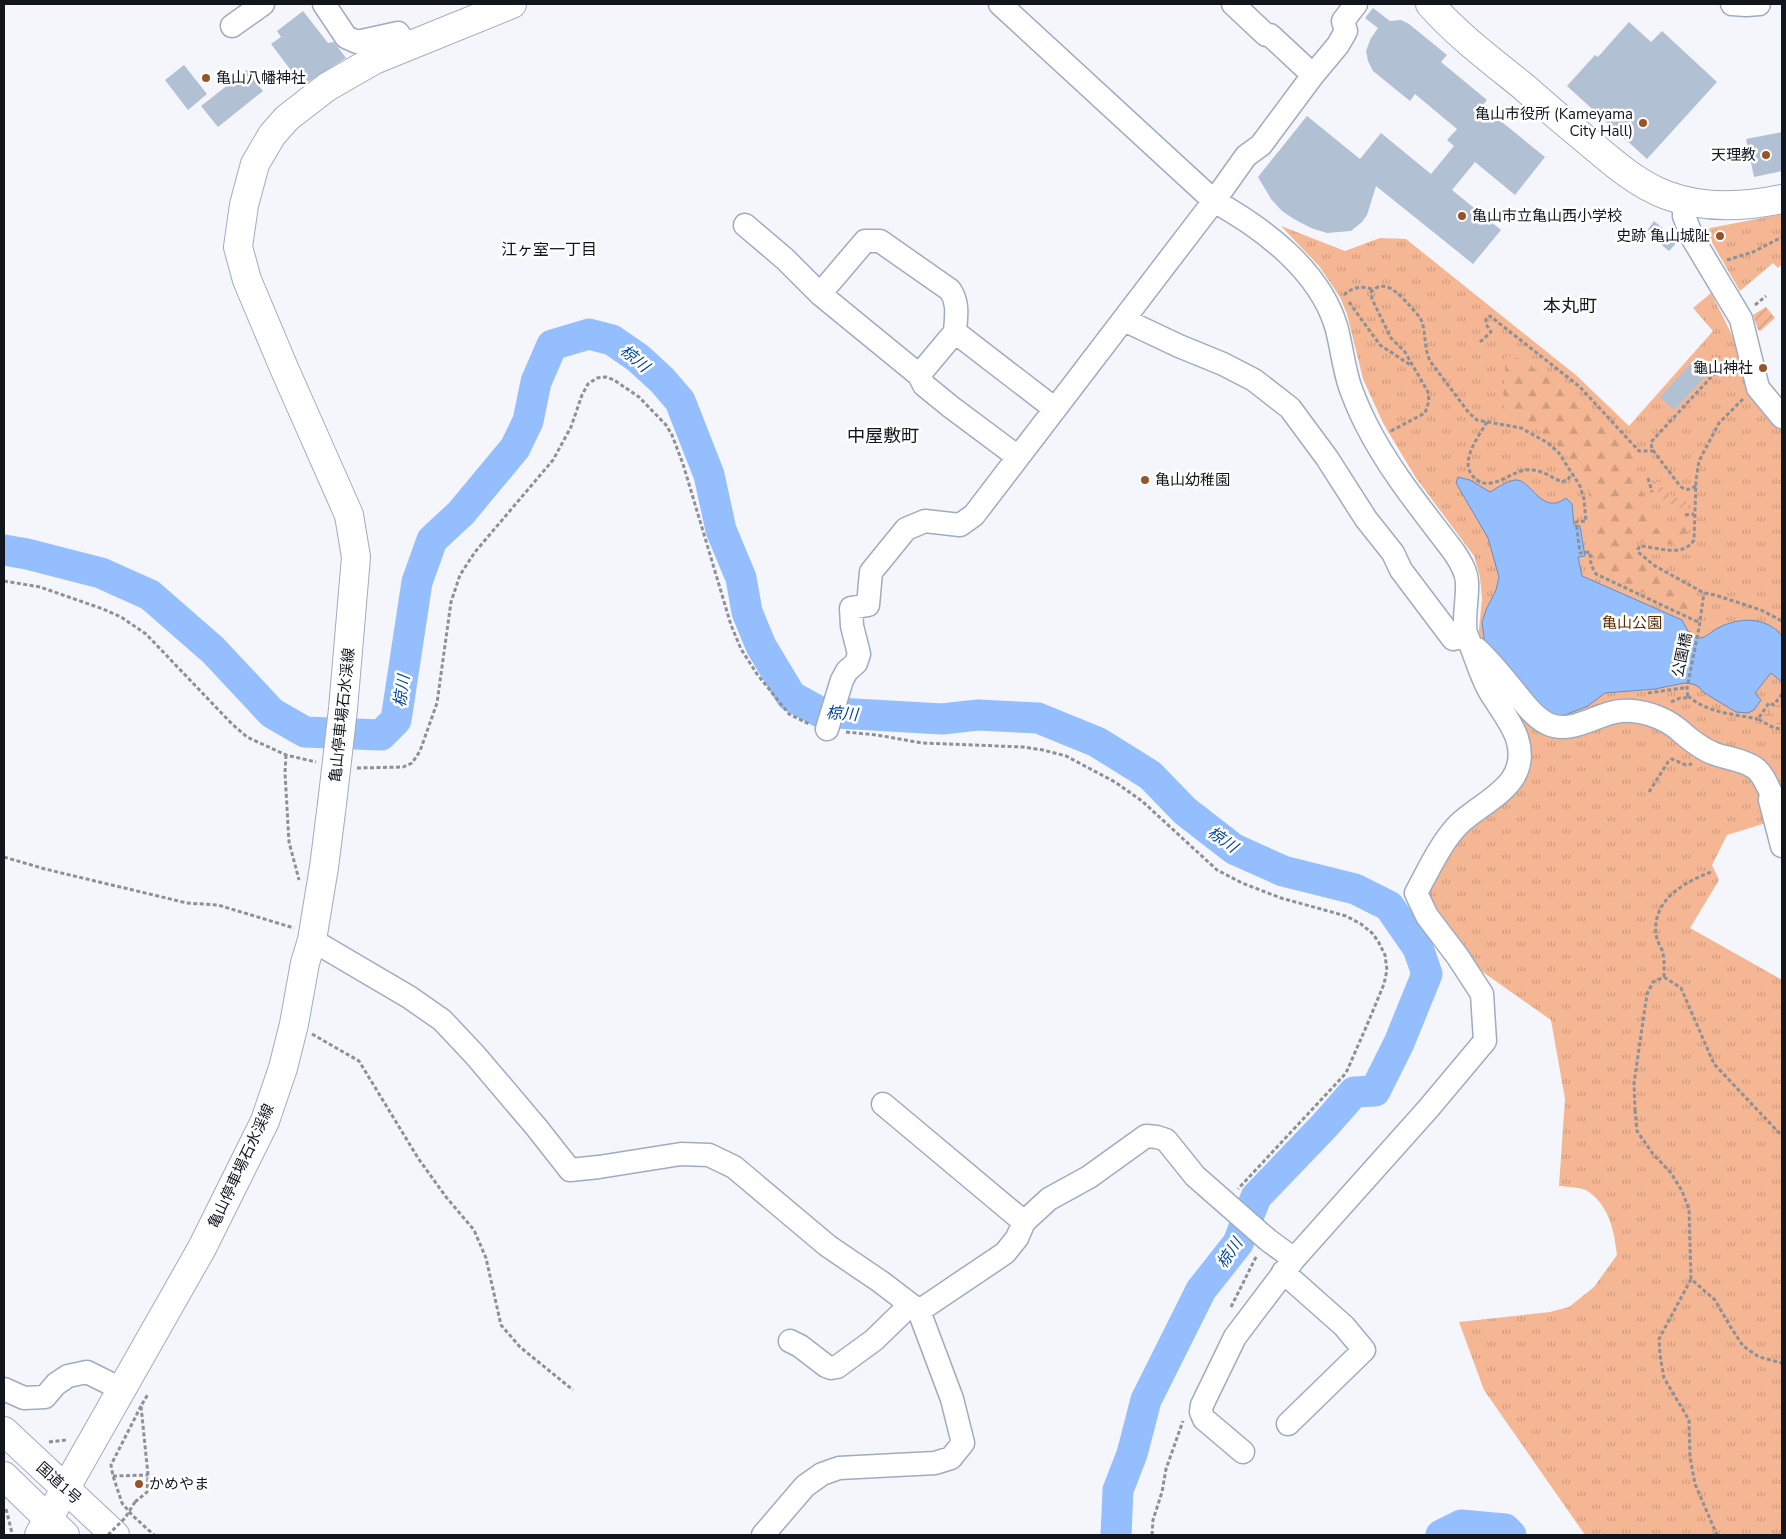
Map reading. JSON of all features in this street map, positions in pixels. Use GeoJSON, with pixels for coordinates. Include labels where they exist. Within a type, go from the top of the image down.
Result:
{"type":"FeatureCollection","features":[{"type":"Feature","properties":{"kind":"main road","name":"亀山停車場石水渓線"},"geometry":{"type":"LineString","coordinates":[[51,1530],[66,1488],[131,1398],[202,1248],[261,1130],[283,1068],[294,1024],[305,963],[312,940],[324,867],[343,709],[356,557],[349,515],[247,280],[238,246],[244,205],[255,164],[272,135],[287,118],[327,86],[374,60],[512,4]]}},
{"type":"Feature","properties":{"kind":"main road"},"geometry":{"type":"LineString","coordinates":[[1430,4],[1457,30],[1606,157],[1642,182],[1666,195],[1684,201],[1707,205],[1745,204],[1782,199]]}},
{"type":"Feature","properties":{"kind":"main road","name":"国道1号"},"geometry":{"type":"LineString","coordinates":[[4,1431],[115,1535]]}},
{"type":"Feature","properties":{"kind":"main road"},"geometry":{"type":"LineString","coordinates":[[4,1476],[51,1530]]}},
{"type":"Feature","properties":{"kind":"street"},"geometry":{"type":"LineString","coordinates":[[232,26],[262,4]]}},
{"type":"Feature","properties":{"kind":"street"},"geometry":{"type":"LineString","coordinates":[[324,4],[346,36],[356,42],[398,33],[408,46]]}},
{"type":"Feature","properties":{"kind":"street"},"geometry":{"type":"LineString","coordinates":[[1000,4],[1214,201],[1234,212],[1291,256],[1321,292],[1330,308],[1336,327],[1351,391],[1366,424],[1400,479],[1462,565],[1467,582],[1468,639],[1489,691],[1513,728],[1520,751],[1518,764],[1508,785],[1499,795],[1458,825],[1442,846],[1416,893],[1427,916],[1458,957],[1482,994],[1485,1041],[1428,1109],[1288,1266],[1235,1337],[1202,1405],[1201,1412],[1204,1419],[1242,1452]]}},
{"type":"Feature","properties":{"kind":"street"},"geometry":{"type":"LineString","coordinates":[[1234,4],[1266,35],[1270,35],[1313,75]]}},
{"type":"Feature","properties":{"kind":"street"},"geometry":{"type":"LineString","coordinates":[[827,728],[842,680],[847,671],[856,663],[859,654],[852,626],[851,608],[868,605],[871,572],[906,529],[925,521],[960,524],[974,515],[1124,320],[1246,156],[1262,145],[1313,75],[1338,45],[1346,31],[1343,21],[1356,4]]}},
{"type":"Feature","properties":{"kind":"street"},"geometry":{"type":"LineString","coordinates":[[1732,4],[1759,4]]}},
{"type":"Feature","properties":{"kind":"street"},"geometry":{"type":"LineString","coordinates":[[1684,201],[1684,216],[1693,239],[1741,319],[1758,388],[1782,417]]}},
{"type":"Feature","properties":{"kind":"street"},"geometry":{"type":"LineString","coordinates":[[745,225],[785,259],[820,294],[919,375],[924,385],[950,407],[1018,457]]}},
{"type":"Feature","properties":{"kind":"street"},"geometry":{"type":"LineString","coordinates":[[820,294],[866,241],[880,241],[950,290],[955,297],[957,309],[955,332],[919,375]]}},
{"type":"Feature","properties":{"kind":"street"},"geometry":{"type":"LineString","coordinates":[[1124,320],[1254,380],[1290,408],[1327,458],[1366,519],[1393,553],[1401,570],[1453,639],[1468,639],[1489,660],[1531,711],[1548,724],[1567,727],[1622,710],[1646,713],[1671,724],[1687,738],[1708,750],[1742,761],[1762,775],[1772,793],[1770,800],[1782,846]]}},
{"type":"Feature","properties":{"kind":"street"},"geometry":{"type":"LineString","coordinates":[[955,332],[1055,409]]}},
{"type":"Feature","properties":{"kind":"street"},"geometry":{"type":"LineString","coordinates":[[312,940],[409,997],[442,1020],[476,1056],[570,1170],[681,1154],[709,1156],[734,1167],[828,1246],[915,1308],[952,1399],[964,1442],[951,1458],[935,1463],[839,1468],[822,1474],[805,1486],[763,1535]]}},
{"type":"Feature","properties":{"kind":"street"},"geometry":{"type":"LineString","coordinates":[[883,1104],[1024,1222]]}},
{"type":"Feature","properties":{"kind":"street"},"geometry":{"type":"LineString","coordinates":[[790,1341],[826,1366],[831,1368],[837,1367],[915,1308],[1005,1252],[1017,1238],[1024,1222],[1049,1199],[1089,1177],[1146,1136],[1157,1137],[1166,1140],[1195,1176],[1268,1240],[1288,1266],[1364,1350],[1288,1424]]}},
{"type":"Feature","properties":{"kind":"street"},"geometry":{"type":"LineString","coordinates":[[4,1389],[24,1398],[45,1397],[56,1384],[68,1376],[87,1372],[131,1398]]}},
{"type":"Feature","properties":{"kind":"path"},"geometry":{"type":"LineString","coordinates":[[1719,262],[1754,252],[1782,237]]}},
{"type":"Feature","properties":{"kind":"path"},"geometry":{"type":"LineString","coordinates":[[1382,435],[1425,413],[1429,401],[1428,392],[1420,376],[1405,352],[1391,338],[1372,299],[1371,292],[1373,290],[1386,286],[1399,293],[1421,320],[1425,352],[1469,413],[1477,420],[1521,428],[1548,443],[1558,453],[1580,486],[1584,500],[1586,521],[1576,522],[1580,553],[1590,552],[1591,564],[1596,574],[1700,626]]}},
{"type":"Feature","properties":{"kind":"path"},"geometry":{"type":"LineString","coordinates":[[1344,295],[1349,290],[1356,288],[1368,287],[1373,290]]}},
{"type":"Feature","properties":{"kind":"path"},"geometry":{"type":"LineString","coordinates":[[1336,292],[1344,295],[1380,345],[1413,367]]}},
{"type":"Feature","properties":{"kind":"path"},"geometry":{"type":"LineString","coordinates":[[1748,309],[1766,296]]}},
{"type":"Feature","properties":{"kind":"path"},"geometry":{"type":"LineString","coordinates":[[1480,342],[1491,332],[1486,324],[1486,319],[1490,316],[1580,387],[1639,451],[1654,451]]}},
{"type":"Feature","properties":{"kind":"path"},"geometry":{"type":"LineString","coordinates":[[1696,486],[1689,490],[1684,490],[1680,486],[1654,451],[1652,442],[1654,437],[1714,374]]}},
{"type":"Feature","properties":{"kind":"path"},"geometry":{"type":"LineString","coordinates":[[355,768],[403,767],[412,763],[420,751],[437,703],[451,602],[460,574],[475,552],[553,460],[571,427],[582,395],[588,384],[597,378],[606,377],[614,380],[645,402],[666,424],[672,435],[683,464],[731,625],[741,649],[757,674],[789,714],[814,727],[854,734],[877,735],[922,743],[1023,747],[1066,756],[1116,782],[1142,801],[1217,870],[1250,887],[1281,898],[1346,916],[1361,924],[1378,941],[1385,955],[1387,970],[1384,984],[1346,1073],[1225,1204]]}},
{"type":"Feature","properties":{"kind":"path"},"geometry":{"type":"LineString","coordinates":[[1745,397],[1719,423],[1699,461],[1694,514],[1694,540],[1686,548],[1680,550],[1640,546],[1638,552],[1655,566],[1704,593],[1749,605],[1782,621]]}},
{"type":"Feature","properties":{"kind":"path"},"geometry":{"type":"LineString","coordinates":[[1487,422],[1469,457],[1470,472],[1475,479],[1485,483],[1495,483],[1522,470],[1533,470],[1562,482],[1572,474]]}},
{"type":"Feature","properties":{"kind":"path"},"geometry":{"type":"LineString","coordinates":[[1648,478],[1652,492]]}},
{"type":"Feature","properties":{"kind":"path"},"geometry":{"type":"LineString","coordinates":[[1685,515],[1694,514]]}},
{"type":"Feature","properties":{"kind":"path"},"geometry":{"type":"LineString","coordinates":[[4,581],[40,587],[66,595],[103,609],[129,622],[146,634],[232,724],[247,737],[286,755],[322,763]]}},
{"type":"Feature","properties":{"kind":"path","name":"公園橋"},"geometry":{"type":"LineString","coordinates":[[1687,688],[1700,626],[1704,593]]}},
{"type":"Feature","properties":{"kind":"path"},"geometry":{"type":"LineString","coordinates":[[1758,719],[1769,703],[1774,705],[1782,694]]}},
{"type":"Feature","properties":{"kind":"path"},"geometry":{"type":"LineString","coordinates":[[1687,695],[1711,710],[1758,719],[1774,728],[1782,729]]}},
{"type":"Feature","properties":{"kind":"path"},"geometry":{"type":"LineString","coordinates":[[1649,792],[1668,762],[1672,759],[1686,765],[1702,763],[1708,750]]}},
{"type":"Feature","properties":{"kind":"path"},"geometry":{"type":"LineString","coordinates":[[286,755],[285,772],[289,842],[301,887]]}},
{"type":"Feature","properties":{"kind":"path"},"geometry":{"type":"LineString","coordinates":[[4,857],[186,904],[218,906],[304,931],[312,940]]}},
{"type":"Feature","properties":{"kind":"path"},"geometry":{"type":"LineString","coordinates":[[1664,977],[1664,959],[1657,938],[1657,919],[1662,905],[1667,896],[1691,880],[1711,872]]}},
{"type":"Feature","properties":{"kind":"path"},"geometry":{"type":"LineString","coordinates":[[1664,977],[1653,982],[1647,994],[1634,1083],[1635,1111],[1637,1131],[1653,1154],[1671,1173],[1682,1191],[1689,1209],[1692,1279],[1659,1340],[1660,1355],[1664,1378],[1689,1420],[1690,1457],[1695,1484],[1717,1535]]}},
{"type":"Feature","properties":{"kind":"path"},"geometry":{"type":"LineString","coordinates":[[1664,977],[1681,988],[1714,1064],[1782,1136]]}},
{"type":"Feature","properties":{"kind":"path"},"geometry":{"type":"LineString","coordinates":[[294,1024],[359,1060],[418,1158],[446,1197],[474,1230],[486,1258],[501,1325],[520,1347],[573,1390]]}},
{"type":"Feature","properties":{"kind":"path"},"geometry":{"type":"LineString","coordinates":[[1692,1279],[1715,1300],[1743,1346],[1759,1357],[1782,1362]]}},
{"type":"Feature","properties":{"kind":"path"},"geometry":{"type":"LineString","coordinates":[[131,1398],[148,1394]]}},
{"type":"Feature","properties":{"kind":"path"},"geometry":{"type":"LineString","coordinates":[[108,1535],[125,1518],[134,1502],[147,1492],[148,1475],[131,1398]]}},
{"type":"Feature","properties":{"kind":"path"},"geometry":{"type":"LineString","coordinates":[[131,1398],[111,1465],[122,1503],[154,1535]]}},
{"type":"Feature","properties":{"kind":"path"},"geometry":{"type":"LineString","coordinates":[[113,1476],[148,1475]]}},
{"type":"Feature","properties":{"kind":"path"},"geometry":{"type":"LineString","coordinates":[[4,1501],[12,1533]]}},
{"type":"Feature","properties":{"kind":"green space"},"geometry":{"type":"Polygon","coordinates":[[[1782,214],[1782,264],[1778,268],[1773,263],[1740,291],[1707,234],[1710,228],[1782,214]]]}},
{"type":"Feature","properties":{"kind":"green space","name":"亀山公園"},"geometry":{"type":"Polygon","coordinates":[[[1281,226],[1345,251],[1380,238],[1406,239],[1577,376],[1629,426],[1713,331],[1693,308],[1711,293],[1733,337],[1747,388],[1782,430],[1782,818],[1727,835],[1712,865],[1719,880],[1690,928],[1782,980],[1782,1535],[1585,1535],[1484,1390],[1459,1322],[1550,1312],[1569,1307],[1594,1287],[1617,1255],[1610,1220],[1602,1205],[1589,1192],[1583,1189],[1559,1186],[1565,1099],[1551,1020],[1470,963],[1432,913],[1425,891],[1445,852],[1518,779],[1485,668],[1479,629],[1482,599],[1480,577],[1474,556],[1416,478],[1383,423],[1363,379],[1347,314],[1340,297],[1319,266],[1281,226]]]}},
{"type":"Feature","properties":{"kind":"green space"},"geometry":{"type":"Polygon","coordinates":[[[1766,307],[1775,318],[1760,331],[1753,315],[1766,307]]]}},
{"type":"Feature","properties":{"kind":"green space"},"geometry":{"type":"Polygon","coordinates":[[[1506,356],[1528,360],[1533,368],[1549,377],[1555,374],[1573,388],[1634,457],[1653,529],[1688,525],[1689,536],[1687,540],[1678,545],[1637,541],[1633,545],[1631,552],[1648,569],[1688,593],[1697,612],[1696,614],[1692,615],[1599,571],[1596,566],[1589,493],[1575,467],[1555,442],[1538,430],[1510,417],[1503,400],[1506,356]]]}},
{"type":"Feature","properties":{"kind":"green space"},"geometry":{"type":"Polygon","coordinates":[[[1656,479],[1669,494],[1688,502],[1688,507],[1685,509],[1673,505],[1661,497],[1654,481],[1656,479]]]}},
{"type":"Feature","properties":{"kind":"green space"},"geometry":{"type":"Polygon","coordinates":[[[1782,688],[1782,731],[1753,722],[1768,700],[1772,702],[1782,688]]]}},
{"type":"Feature","properties":{"kind":"water"},"geometry":{"type":"Polygon","coordinates":[[[1458,477],[1470,480],[1490,492],[1505,483],[1515,480],[1521,481],[1543,500],[1550,503],[1557,503],[1566,498],[1572,504],[1574,525],[1580,526],[1585,556],[1578,557],[1582,576],[1682,620],[1691,637],[1703,637],[1726,624],[1743,620],[1760,622],[1776,629],[1782,636],[1782,682],[1771,673],[1755,693],[1761,700],[1754,710],[1748,713],[1736,712],[1703,692],[1699,687],[1684,683],[1655,689],[1605,693],[1588,706],[1557,718],[1538,709],[1486,653],[1482,622],[1496,590],[1499,577],[1488,538],[1456,483],[1458,477]]]}},
{"type":"Feature","properties":{"kind":"building"},"geometry":{"type":"Polygon","coordinates":[[[1373,8],[1390,21],[1401,20],[1409,24],[1447,55],[1441,62],[1487,100],[1482,106],[1545,157],[1515,195],[1475,162],[1452,190],[1501,230],[1473,264],[1376,186],[1367,215],[1362,222],[1351,231],[1327,233],[1311,228],[1282,211],[1271,199],[1258,177],[1307,116],[1360,159],[1381,133],[1431,174],[1454,146],[1447,140],[1457,129],[1415,94],[1410,101],[1373,71],[1366,51],[1371,38],[1378,28],[1365,18],[1373,8]]]}},
{"type":"Feature","properties":{"kind":"building"},"geometry":{"type":"Polygon","coordinates":[[[303,11],[328,43],[334,42],[346,58],[308,82],[302,73],[296,77],[271,44],[281,37],[277,31],[303,11]]]}},
{"type":"Feature","properties":{"kind":"building","name":"亀山市役所 (Kameyama City Hall)"},"geometry":{"type":"Polygon","coordinates":[[[1629,22],[1651,42],[1662,31],[1717,82],[1647,159],[1567,86],[1595,55],[1598,57],[1629,22]]]}},
{"type":"Feature","properties":{"kind":"building"},"geometry":{"type":"Polygon","coordinates":[[[184,65],[207,94],[188,110],[165,80],[184,65]]]}},
{"type":"Feature","properties":{"kind":"building"},"geometry":{"type":"Polygon","coordinates":[[[247,70],[263,91],[218,127],[201,106],[247,70]]]}},
{"type":"Feature","properties":{"kind":"building","name":"天理教"},"geometry":{"type":"Polygon","coordinates":[[[1782,132],[1782,171],[1754,177],[1746,139],[1782,132]]]}},
{"type":"Feature","properties":{"kind":"building"},"geometry":{"type":"Polygon","coordinates":[[[1654,221],[1678,241],[1669,251],[1646,232],[1654,221]]]}},
{"type":"Feature","properties":{"kind":"building"},"geometry":{"type":"Polygon","coordinates":[[[1698,356],[1713,369],[1674,410],[1660,397],[1698,356]]]}},
{"type":"Feature","properties":{"kind":"waterway","name":"椋川"},"geometry":{"type":"LineString","coordinates":[[4,550],[101,573],[150,595],[213,650],[272,713],[305,732],[381,735],[396,720],[417,582],[432,540],[461,513],[515,448],[528,421],[536,382],[552,345],[589,334],[612,340],[638,358],[662,380],[680,401],[709,475],[721,530],[741,578],[747,612],[761,646],[791,696],[820,712],[942,719],[978,715],[1038,718],[1097,742],[1150,775],[1185,811],[1234,849],[1283,871],[1355,889],[1389,906],[1418,948],[1427,974],[1399,1043],[1375,1091],[1354,1092],[1256,1197],[1238,1243],[1201,1290],[1146,1400],[1132,1454],[1118,1490],[1116,1535]]}},
{"type":"Feature","properties":{"kind":"waterway","name":"椋川"},"geometry":{"type":"LineString","coordinates":[[1441,1535],[1461,1525],[1505,1529],[1511,1535]]}},
{"type":"Feature","properties":{"kind":"place","name":"亀山八幡神社"},"geometry":{"type":"Point","coordinates":[206,78]}},
{"type":"Feature","properties":{"kind":"place","name":"亀山市役所 (Kameyama City Hall)"},"geometry":{"type":"Point","coordinates":[1643,123]}},
{"type":"Feature","properties":{"kind":"place","name":"天理教"},"geometry":{"type":"Point","coordinates":[1766,155]}},
{"type":"Feature","properties":{"kind":"place","name":"亀山市立亀山西小学校"},"geometry":{"type":"Point","coordinates":[1462,216]}},
{"type":"Feature","properties":{"kind":"place","name":"史跡 亀山城阯"},"geometry":{"type":"Point","coordinates":[1720,236]}},
{"type":"Feature","properties":{"kind":"place","name":"龜山神社"},"geometry":{"type":"Point","coordinates":[1763,368]}},
{"type":"Feature","properties":{"kind":"place","name":"亀山幼稚園"},"geometry":{"type":"Point","coordinates":[1145,480]}},
{"type":"Feature","properties":{"kind":"place","name":"かめやま"},"geometry":{"type":"Point","coordinates":[139,1484]}},
{"type":"Feature","properties":{"kind":"district","name":"江ヶ室一丁目"},"geometry":{"type":"Point","coordinates":[549,249]}},
{"type":"Feature","properties":{"kind":"district","name":"本丸町"},"geometry":{"type":"Point","coordinates":[1570,306]}},
{"type":"Feature","properties":{"kind":"district","name":"中屋敷町"},"geometry":{"type":"Point","coordinates":[883,436]}}]}
